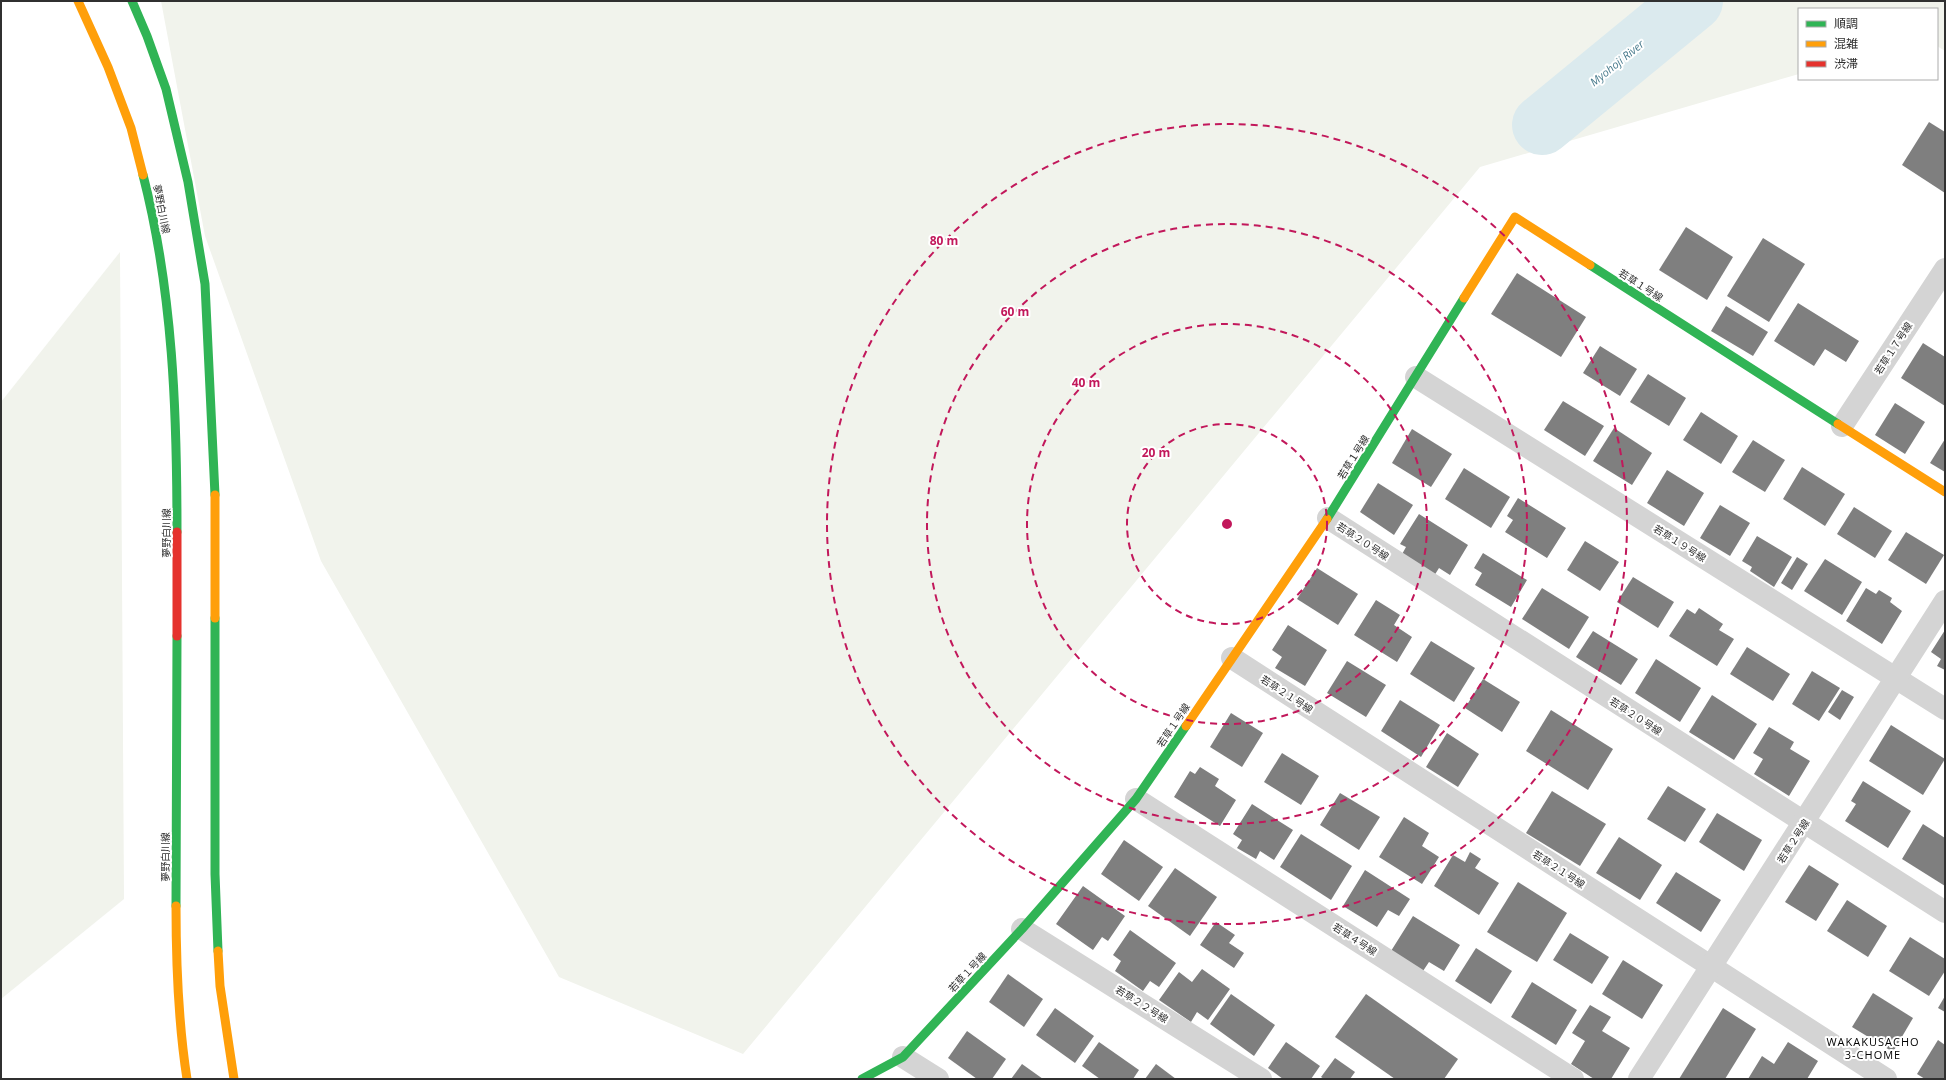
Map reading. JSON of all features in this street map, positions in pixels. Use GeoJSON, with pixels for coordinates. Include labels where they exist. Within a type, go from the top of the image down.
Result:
{"type":"FeatureCollection","features":[{"type":"Feature","properties":{"kind":"street","name":"夢野白川線"},"geometry":{"type":"LineString","coordinates":[[78,1],[108,67],[131,128],[149,198],[164,284],[174,380],[177,503],[176,956],[180,1034],[187,1079]]}},
{"type":"Feature","properties":{"kind":"street"},"geometry":{"type":"LineString","coordinates":[[132,1],[148,36],[166,89],[188,182],[205,284],[215,470],[215,874],[220,986],[234,1079]]}},
{"type":"Feature","properties":{"kind":"street","name":"若草１号線"},"geometry":{"type":"LineString","coordinates":[[862,1079],[903,1056],[1022,929],[1136,799],[1328,518],[1515,217],[1945,492]]}},
{"type":"Feature","properties":{"kind":"street","name":"若草１７号線"},"geometry":{"type":"LineString","coordinates":[[1842,426],[1945,269]]}},
{"type":"Feature","properties":{"kind":"street","name":"若草１９号線"},"geometry":{"type":"LineString","coordinates":[[1416,377],[1945,708]]}},
{"type":"Feature","properties":{"kind":"street","name":"若草２０号線"},"geometry":{"type":"LineString","coordinates":[[1328,518],[1804,824],[1945,912]]}},
{"type":"Feature","properties":{"kind":"street","name":"若草２号線"},"geometry":{"type":"LineString","coordinates":[[1639,1079],[1804,824],[1945,601]]}},
{"type":"Feature","properties":{"kind":"street","name":"若草２１号線"},"geometry":{"type":"LineString","coordinates":[[1232,658],[1886,1079]]}},
{"type":"Feature","properties":{"kind":"street","name":"若草４号線"},"geometry":{"type":"LineString","coordinates":[[1136,799],[1573,1079]]}},
{"type":"Feature","properties":{"kind":"street","name":"若草２２号線"},"geometry":{"type":"LineString","coordinates":[[1022,929],[1261,1079]]}},
{"type":"Feature","properties":{"kind":"street"},"geometry":{"type":"LineString","coordinates":[[903,1056],[938,1079]]}},
{"type":"Feature","properties":{"kind":"shaded area"},"geometry":{"type":"Polygon","coordinates":[[[161,1],[1945,1],[1945,51],[1938,47],[1938,8],[1798,8],[1798,74],[1480,167],[743,1054],[559,977],[321,561],[205,236],[161,1]]]}},
{"type":"Feature","properties":{"kind":"shaded area"},"geometry":{"type":"Polygon","coordinates":[[[120,252],[124,899],[1,999],[1,402],[120,252]]]}},
{"type":"Feature","properties":{"kind":"building"},"geometry":{"type":"Polygon","coordinates":[[[1929,122],[1945,132],[1945,193],[1902,165],[1929,122]]]}},
{"type":"Feature","properties":{"kind":"building"},"geometry":{"type":"Polygon","coordinates":[[[1686,227],[1733,257],[1707,300],[1659,270],[1686,227]]]}},
{"type":"Feature","properties":{"kind":"building"},"geometry":{"type":"Polygon","coordinates":[[[1763,238],[1805,264],[1769,322],[1727,296],[1763,238]]]}},
{"type":"Feature","properties":{"kind":"building"},"geometry":{"type":"Polygon","coordinates":[[[1517,273],[1586,317],[1561,357],[1491,314],[1517,273]]]}},
{"type":"Feature","properties":{"kind":"building"},"geometry":{"type":"Polygon","coordinates":[[[1798,303],[1859,341],[1846,362],[1825,349],[1814,366],[1774,341],[1798,303]]]}},
{"type":"Feature","properties":{"kind":"building"},"geometry":{"type":"Polygon","coordinates":[[[1726,306],[1768,332],[1753,356],[1711,331],[1726,306]]]}},
{"type":"Feature","properties":{"kind":"building"},"geometry":{"type":"Polygon","coordinates":[[[1923,343],[1945,357],[1945,406],[1901,378],[1923,343]]]}},
{"type":"Feature","properties":{"kind":"building"},"geometry":{"type":"Polygon","coordinates":[[[1600,346],[1637,369],[1620,396],[1583,373],[1600,346]]]}},
{"type":"Feature","properties":{"kind":"building"},"geometry":{"type":"Polygon","coordinates":[[[1648,374],[1686,398],[1669,426],[1630,402],[1648,374]]]}},
{"type":"Feature","properties":{"kind":"building"},"geometry":{"type":"Polygon","coordinates":[[[1563,401],[1604,426],[1585,456],[1544,430],[1563,401]]]}},
{"type":"Feature","properties":{"kind":"building"},"geometry":{"type":"Polygon","coordinates":[[[1895,403],[1925,422],[1905,454],[1875,435],[1895,403]]]}},
{"type":"Feature","properties":{"kind":"building"},"geometry":{"type":"Polygon","coordinates":[[[1701,412],[1738,436],[1721,464],[1683,440],[1701,412]]]}},
{"type":"Feature","properties":{"kind":"building"},"geometry":{"type":"Polygon","coordinates":[[[1614,428],[1652,453],[1632,485],[1593,461],[1614,428]]]}},
{"type":"Feature","properties":{"kind":"building"},"geometry":{"type":"Polygon","coordinates":[[[1412,429],[1452,454],[1431,487],[1392,463],[1412,429]]]}},
{"type":"Feature","properties":{"kind":"building"},"geometry":{"type":"Polygon","coordinates":[[[1945,439],[1945,472],[1930,463],[1945,439]]]}},
{"type":"Feature","properties":{"kind":"building"},"geometry":{"type":"Polygon","coordinates":[[[1753,440],[1785,460],[1765,492],[1732,472],[1753,440]]]}},
{"type":"Feature","properties":{"kind":"building"},"geometry":{"type":"Polygon","coordinates":[[[1802,467],[1845,494],[1825,526],[1783,499],[1802,467]]]}},
{"type":"Feature","properties":{"kind":"building"},"geometry":{"type":"Polygon","coordinates":[[[1464,468],[1510,497],[1491,528],[1445,499],[1464,468]]]}},
{"type":"Feature","properties":{"kind":"building"},"geometry":{"type":"Polygon","coordinates":[[[1667,470],[1704,493],[1684,526],[1647,503],[1667,470]]]}},
{"type":"Feature","properties":{"kind":"building"},"geometry":{"type":"Polygon","coordinates":[[[1378,483],[1413,505],[1394,535],[1360,512],[1378,483]]]}},
{"type":"Feature","properties":{"kind":"building"},"geometry":{"type":"Polygon","coordinates":[[[1518,498],[1566,528],[1547,558],[1505,532],[1513,520],[1507,516],[1518,498]]]}},
{"type":"Feature","properties":{"kind":"building"},"geometry":{"type":"Polygon","coordinates":[[[1720,505],[1750,523],[1730,556],[1700,538],[1720,505]]]}},
{"type":"Feature","properties":{"kind":"building"},"geometry":{"type":"Polygon","coordinates":[[[1854,507],[1892,531],[1875,558],[1837,534],[1854,507]]]}},
{"type":"Feature","properties":{"kind":"building"},"geometry":{"type":"Polygon","coordinates":[[[1419,514],[1468,545],[1450,575],[1439,568],[1434,576],[1401,556],[1406,547],[1400,544],[1419,514]]]}},
{"type":"Feature","properties":{"kind":"building"},"geometry":{"type":"Polygon","coordinates":[[[1906,532],[1944,555],[1926,584],[1888,560],[1906,532]]]}},
{"type":"Feature","properties":{"kind":"building"},"geometry":{"type":"Polygon","coordinates":[[[1757,536],[1792,557],[1774,587],[1750,571],[1752,567],[1742,561],[1757,536]]]}},
{"type":"Feature","properties":{"kind":"building"},"geometry":{"type":"Polygon","coordinates":[[[1585,541],[1619,562],[1600,591],[1567,570],[1585,541]]]}},
{"type":"Feature","properties":{"kind":"building"},"geometry":{"type":"Polygon","coordinates":[[[1483,553],[1527,580],[1511,607],[1475,585],[1482,573],[1474,568],[1483,553]]]}},
{"type":"Feature","properties":{"kind":"building"},"geometry":{"type":"Polygon","coordinates":[[[1797,557],[1808,564],[1792,590],[1781,583],[1797,557]]]}},
{"type":"Feature","properties":{"kind":"building"},"geometry":{"type":"Polygon","coordinates":[[[1825,559],[1862,582],[1842,615],[1804,591],[1825,559]]]}},
{"type":"Feature","properties":{"kind":"building"},"geometry":{"type":"Polygon","coordinates":[[[1317,568],[1358,594],[1338,625],[1297,599],[1317,568]]]}},
{"type":"Feature","properties":{"kind":"building"},"geometry":{"type":"Polygon","coordinates":[[[1633,577],[1674,602],[1658,628],[1617,602],[1633,577]]]}},
{"type":"Feature","properties":{"kind":"building"},"geometry":{"type":"Polygon","coordinates":[[[1542,588],[1589,617],[1569,649],[1522,619],[1542,588]]]}},
{"type":"Feature","properties":{"kind":"building"},"geometry":{"type":"Polygon","coordinates":[[[1866,588],[1876,594],[1879,590],[1892,598],[1890,602],[1902,611],[1882,644],[1846,621],[1866,588]]]}},
{"type":"Feature","properties":{"kind":"building"},"geometry":{"type":"Polygon","coordinates":[[[1376,600],[1400,615],[1394,625],[1412,637],[1397,662],[1354,635],[1376,600]]]}},
{"type":"Feature","properties":{"kind":"building"},"geometry":{"type":"Polygon","coordinates":[[[1699,608],[1723,624],[1719,630],[1734,639],[1717,666],[1669,636],[1687,609],[1695,614],[1699,608]]]}},
{"type":"Feature","properties":{"kind":"building"},"geometry":{"type":"Polygon","coordinates":[[[1288,625],[1327,650],[1305,686],[1275,668],[1282,657],[1272,650],[1288,625]]]}},
{"type":"Feature","properties":{"kind":"building"},"geometry":{"type":"Polygon","coordinates":[[[1945,630],[1945,670],[1937,666],[1941,659],[1931,652],[1945,630]]]}},
{"type":"Feature","properties":{"kind":"building"},"geometry":{"type":"Polygon","coordinates":[[[1593,631],[1638,659],[1621,685],[1576,657],[1593,631]]]}},
{"type":"Feature","properties":{"kind":"building"},"geometry":{"type":"Polygon","coordinates":[[[1431,641],[1475,668],[1454,702],[1410,674],[1431,641]]]}},
{"type":"Feature","properties":{"kind":"building"},"geometry":{"type":"Polygon","coordinates":[[[1747,647],[1790,674],[1773,701],[1730,674],[1747,647]]]}},
{"type":"Feature","properties":{"kind":"building"},"geometry":{"type":"Polygon","coordinates":[[[1656,659],[1701,688],[1680,722],[1635,693],[1656,659]]]}},
{"type":"Feature","properties":{"kind":"building"},"geometry":{"type":"Polygon","coordinates":[[[1347,661],[1386,685],[1366,717],[1327,693],[1347,661]]]}},
{"type":"Feature","properties":{"kind":"building"},"geometry":{"type":"Polygon","coordinates":[[[1812,671],[1840,688],[1819,721],[1792,704],[1812,671]]]}},
{"type":"Feature","properties":{"kind":"building"},"geometry":{"type":"Polygon","coordinates":[[[1483,679],[1520,702],[1502,732],[1465,708],[1483,679]]]}},
{"type":"Feature","properties":{"kind":"building"},"geometry":{"type":"Polygon","coordinates":[[[1842,690],[1854,697],[1840,720],[1828,712],[1842,690]]]}},
{"type":"Feature","properties":{"kind":"building"},"geometry":{"type":"Polygon","coordinates":[[[1712,695],[1757,724],[1734,760],[1689,732],[1712,695]]]}},
{"type":"Feature","properties":{"kind":"building"},"geometry":{"type":"Polygon","coordinates":[[[1400,700],[1440,725],[1421,757],[1381,731],[1400,700]]]}},
{"type":"Feature","properties":{"kind":"building"},"geometry":{"type":"Polygon","coordinates":[[[1551,710],[1613,749],[1588,790],[1526,751],[1551,710]]]}},
{"type":"Feature","properties":{"kind":"building"},"geometry":{"type":"Polygon","coordinates":[[[1231,713],[1263,733],[1242,767],[1210,747],[1231,713]]]}},
{"type":"Feature","properties":{"kind":"building"},"geometry":{"type":"Polygon","coordinates":[[[1891,725],[1945,759],[1923,795],[1869,761],[1891,725]]]}},
{"type":"Feature","properties":{"kind":"building"},"geometry":{"type":"Polygon","coordinates":[[[1769,727],[1794,742],[1790,749],[1810,761],[1789,796],[1754,774],[1763,759],[1753,753],[1769,727]]]}},
{"type":"Feature","properties":{"kind":"building"},"geometry":{"type":"Polygon","coordinates":[[[1447,733],[1479,754],[1458,787],[1426,767],[1447,733]]]}},
{"type":"Feature","properties":{"kind":"building"},"geometry":{"type":"Polygon","coordinates":[[[1282,753],[1319,776],[1301,805],[1264,782],[1282,753]]]}},
{"type":"Feature","properties":{"kind":"building"},"geometry":{"type":"Polygon","coordinates":[[[1200,767],[1219,779],[1215,786],[1236,800],[1220,826],[1174,797],[1190,771],[1195,774],[1200,767]]]}},
{"type":"Feature","properties":{"kind":"building"},"geometry":{"type":"Polygon","coordinates":[[[1863,781],[1911,811],[1888,848],[1845,821],[1856,804],[1851,801],[1863,781]]]}},
{"type":"Feature","properties":{"kind":"building"},"geometry":{"type":"Polygon","coordinates":[[[1668,786],[1706,809],[1685,842],[1647,819],[1668,786]]]}},
{"type":"Feature","properties":{"kind":"building"},"geometry":{"type":"Polygon","coordinates":[[[1552,791],[1606,824],[1580,866],[1526,833],[1552,791]]]}},
{"type":"Feature","properties":{"kind":"building"},"geometry":{"type":"Polygon","coordinates":[[[1340,793],[1380,817],[1359,850],[1320,825],[1340,793]]]}},
{"type":"Feature","properties":{"kind":"building"},"geometry":{"type":"Polygon","coordinates":[[[1252,804],[1293,830],[1274,860],[1260,851],[1256,859],[1237,848],[1242,840],[1233,834],[1252,804]]]}},
{"type":"Feature","properties":{"kind":"building"},"geometry":{"type":"Polygon","coordinates":[[[1717,813],[1762,840],[1744,871],[1699,842],[1717,813]]]}},
{"type":"Feature","properties":{"kind":"building"},"geometry":{"type":"Polygon","coordinates":[[[1404,817],[1429,833],[1422,846],[1439,857],[1422,884],[1379,857],[1404,817]]]}},
{"type":"Feature","properties":{"kind":"building"},"geometry":{"type":"Polygon","coordinates":[[[1923,824],[1945,838],[1945,886],[1902,859],[1923,824]]]}},
{"type":"Feature","properties":{"kind":"building"},"geometry":{"type":"Polygon","coordinates":[[[1301,834],[1352,866],[1331,900],[1280,867],[1301,834]]]}},
{"type":"Feature","properties":{"kind":"building"},"geometry":{"type":"Polygon","coordinates":[[[1619,837],[1662,865],[1640,900],[1596,873],[1619,837]]]}},
{"type":"Feature","properties":{"kind":"building"},"geometry":{"type":"Polygon","coordinates":[[[1124,840],[1163,867],[1139,901],[1101,874],[1124,840]]]}},
{"type":"Feature","properties":{"kind":"building"},"geometry":{"type":"Polygon","coordinates":[[[1470,852],[1481,859],[1475,868],[1499,883],[1479,915],[1434,886],[1453,855],[1465,862],[1470,852]]]}},
{"type":"Feature","properties":{"kind":"building"},"geometry":{"type":"Polygon","coordinates":[[[1809,865],[1839,884],[1816,921],[1785,902],[1809,865]]]}},
{"type":"Feature","properties":{"kind":"building"},"geometry":{"type":"Polygon","coordinates":[[[1175,868],[1217,897],[1190,936],[1148,906],[1175,868]]]}},
{"type":"Feature","properties":{"kind":"building"},"geometry":{"type":"Polygon","coordinates":[[[1365,870],[1410,899],[1399,916],[1388,910],[1377,927],[1343,906],[1365,870]]]}},
{"type":"Feature","properties":{"kind":"building"},"geometry":{"type":"Polygon","coordinates":[[[1676,872],[1721,900],[1701,932],[1656,903],[1676,872]]]}},
{"type":"Feature","properties":{"kind":"building"},"geometry":{"type":"Polygon","coordinates":[[[1518,882],[1567,913],[1537,962],[1487,932],[1518,882]]]}},
{"type":"Feature","properties":{"kind":"building"},"geometry":{"type":"Polygon","coordinates":[[[1083,886],[1125,916],[1108,941],[1102,937],[1093,950],[1056,924],[1083,886]]]}},
{"type":"Feature","properties":{"kind":"building"},"geometry":{"type":"Polygon","coordinates":[[[1847,900],[1887,926],[1868,957],[1827,931],[1847,900]]]}},
{"type":"Feature","properties":{"kind":"building"},"geometry":{"type":"Polygon","coordinates":[[[1413,916],[1460,945],[1444,971],[1429,962],[1423,971],[1391,951],[1413,916]]]}},
{"type":"Feature","properties":{"kind":"building"},"geometry":{"type":"Polygon","coordinates":[[[1216,922],[1235,935],[1229,943],[1244,953],[1234,968],[1200,945],[1216,922]]]}},
{"type":"Feature","properties":{"kind":"building"},"geometry":{"type":"Polygon","coordinates":[[[1130,930],[1176,963],[1159,987],[1150,981],[1143,991],[1115,971],[1121,961],[1113,955],[1130,930]]]}},
{"type":"Feature","properties":{"kind":"building"},"geometry":{"type":"Polygon","coordinates":[[[1570,933],[1609,957],[1592,984],[1553,960],[1570,933]]]}},
{"type":"Feature","properties":{"kind":"building"},"geometry":{"type":"Polygon","coordinates":[[[1910,937],[1945,959],[1945,971],[1929,996],[1889,971],[1910,937]]]}},
{"type":"Feature","properties":{"kind":"building"},"geometry":{"type":"Polygon","coordinates":[[[1476,948],[1512,971],[1491,1004],[1455,981],[1476,948]]]}},
{"type":"Feature","properties":{"kind":"building"},"geometry":{"type":"Polygon","coordinates":[[[1623,960],[1663,985],[1642,1019],[1602,994],[1623,960]]]}},
{"type":"Feature","properties":{"kind":"building"},"geometry":{"type":"Polygon","coordinates":[[[1202,969],[1230,989],[1208,1020],[1197,1012],[1191,1022],[1159,1000],[1179,972],[1192,982],[1202,969]]]}},
{"type":"Feature","properties":{"kind":"building"},"geometry":{"type":"Polygon","coordinates":[[[1008,974],[1043,999],[1024,1027],[989,1002],[1008,974]]]}},
{"type":"Feature","properties":{"kind":"building"},"geometry":{"type":"Polygon","coordinates":[[[1532,982],[1577,1010],[1556,1045],[1511,1017],[1532,982]]]}},
{"type":"Feature","properties":{"kind":"building"},"geometry":{"type":"Polygon","coordinates":[[[1873,993],[1913,1018],[1893,1052],[1852,1027],[1873,993]]]}},
{"type":"Feature","properties":{"kind":"building"},"geometry":{"type":"Polygon","coordinates":[[[1231,994],[1275,1025],[1254,1056],[1210,1024],[1231,994]]]}},
{"type":"Feature","properties":{"kind":"building"},"geometry":{"type":"Polygon","coordinates":[[[1366,994],[1458,1059],[1444,1079],[1395,1079],[1335,1037],[1366,994]]]}},
{"type":"Feature","properties":{"kind":"building"},"geometry":{"type":"Polygon","coordinates":[[[1945,996],[1945,1012],[1938,1008],[1945,996]]]}},
{"type":"Feature","properties":{"kind":"building"},"geometry":{"type":"Polygon","coordinates":[[[1590,1005],[1611,1017],[1602,1031],[1630,1048],[1611,1079],[1594,1079],[1571,1064],[1585,1041],[1572,1033],[1590,1005]]]}},
{"type":"Feature","properties":{"kind":"building"},"geometry":{"type":"Polygon","coordinates":[[[1055,1008],[1094,1036],[1075,1063],[1036,1035],[1055,1008]]]}},
{"type":"Feature","properties":{"kind":"building"},"geometry":{"type":"Polygon","coordinates":[[[1723,1008],[1756,1029],[1725,1079],[1679,1079],[1723,1008]]]}},
{"type":"Feature","properties":{"kind":"building"},"geometry":{"type":"Polygon","coordinates":[[[967,1031],[1006,1059],[992,1079],[977,1079],[948,1058],[967,1031]]]}},
{"type":"Feature","properties":{"kind":"building"},"geometry":{"type":"Polygon","coordinates":[[[1938,1040],[1945,1045],[1945,1079],[1925,1079],[1917,1074],[1938,1040]]]}},
{"type":"Feature","properties":{"kind":"building"},"geometry":{"type":"Polygon","coordinates":[[[1099,1042],[1139,1070],[1133,1079],[1100,1079],[1082,1066],[1099,1042]]]}},
{"type":"Feature","properties":{"kind":"building"},"geometry":{"type":"Polygon","coordinates":[[[1286,1042],[1320,1066],[1311,1079],[1283,1079],[1268,1068],[1286,1042]]]}},
{"type":"Feature","properties":{"kind":"building"},"geometry":{"type":"Polygon","coordinates":[[[1788,1042],[1818,1061],[1807,1079],[1748,1079],[1762,1056],[1774,1064],[1788,1042]]]}},
{"type":"Feature","properties":{"kind":"building"},"geometry":{"type":"Polygon","coordinates":[[[1335,1058],[1355,1072],[1350,1079],[1324,1079],[1321,1077],[1335,1058]]]}},
{"type":"Feature","properties":{"kind":"building"},"geometry":{"type":"Polygon","coordinates":[[[1022,1064],[1043,1079],[1011,1079],[1022,1064]]]}},
{"type":"Feature","properties":{"kind":"building"},"geometry":{"type":"Polygon","coordinates":[[[1156,1064],[1176,1079],[1145,1079],[1156,1064]]]}},
{"type":"Feature","properties":{"kind":"waterway","name":"Myohoji River"},"geometry":{"type":"LineString","coordinates":[[1542,125],[1693,1]]}},
{"type":"Feature","properties":{"kind":"traffic: fast"},"geometry":{"type":"LineString","coordinates":[[132,1],[147,36],[166,89],[188,182],[205,284],[215,495]]}},
{"type":"Feature","properties":{"kind":"traffic: fast"},"geometry":{"type":"LineString","coordinates":[[143,175],[161,263],[167,308],[174,397],[177,532]]}},
{"type":"Feature","properties":{"kind":"traffic: fast"},"geometry":{"type":"LineString","coordinates":[[1590,265],[1838,424]]}},
{"type":"Feature","properties":{"kind":"traffic: fast"},"geometry":{"type":"LineString","coordinates":[[1327,519],[1464,298]]}},
{"type":"Feature","properties":{"kind":"traffic: fast"},"geometry":{"type":"LineString","coordinates":[[215,618],[215,874],[218,951]]}},
{"type":"Feature","properties":{"kind":"traffic: fast"},"geometry":{"type":"LineString","coordinates":[[176,906],[177,636]]}},
{"type":"Feature","properties":{"kind":"traffic: fast"},"geometry":{"type":"LineString","coordinates":[[862,1079],[903,1057],[1022,929],[1136,799],[1186,726]]}},
{"type":"Feature","properties":{"kind":"traffic: slow"},"geometry":{"type":"LineString","coordinates":[[78,1],[108,67],[131,128],[143,175]]}},
{"type":"Feature","properties":{"kind":"traffic: slow"},"geometry":{"type":"LineString","coordinates":[[1464,298],[1515,217],[1590,265]]}},
{"type":"Feature","properties":{"kind":"traffic: slow"},"geometry":{"type":"LineString","coordinates":[[1838,424],[1945,492]]}},
{"type":"Feature","properties":{"kind":"traffic: slow"},"geometry":{"type":"LineString","coordinates":[[215,495],[215,618]]}},
{"type":"Feature","properties":{"kind":"traffic: slow"},"geometry":{"type":"LineString","coordinates":[[1186,726],[1327,519]]}},
{"type":"Feature","properties":{"kind":"traffic: slow"},"geometry":{"type":"LineString","coordinates":[[176,906],[178,992],[181,1036],[187,1079]]}},
{"type":"Feature","properties":{"kind":"traffic: slow"},"geometry":{"type":"LineString","coordinates":[[218,951],[220,986],[234,1079]]}},
{"type":"Feature","properties":{"kind":"traffic: jam"},"geometry":{"type":"LineString","coordinates":[[177,532],[177,636]]}},
{"type":"Feature","properties":{"kind":"district","name":"WAKAKUSACHO 3-CHOME"},"geometry":{"type":"Point","coordinates":[1873,1048]}}]}
